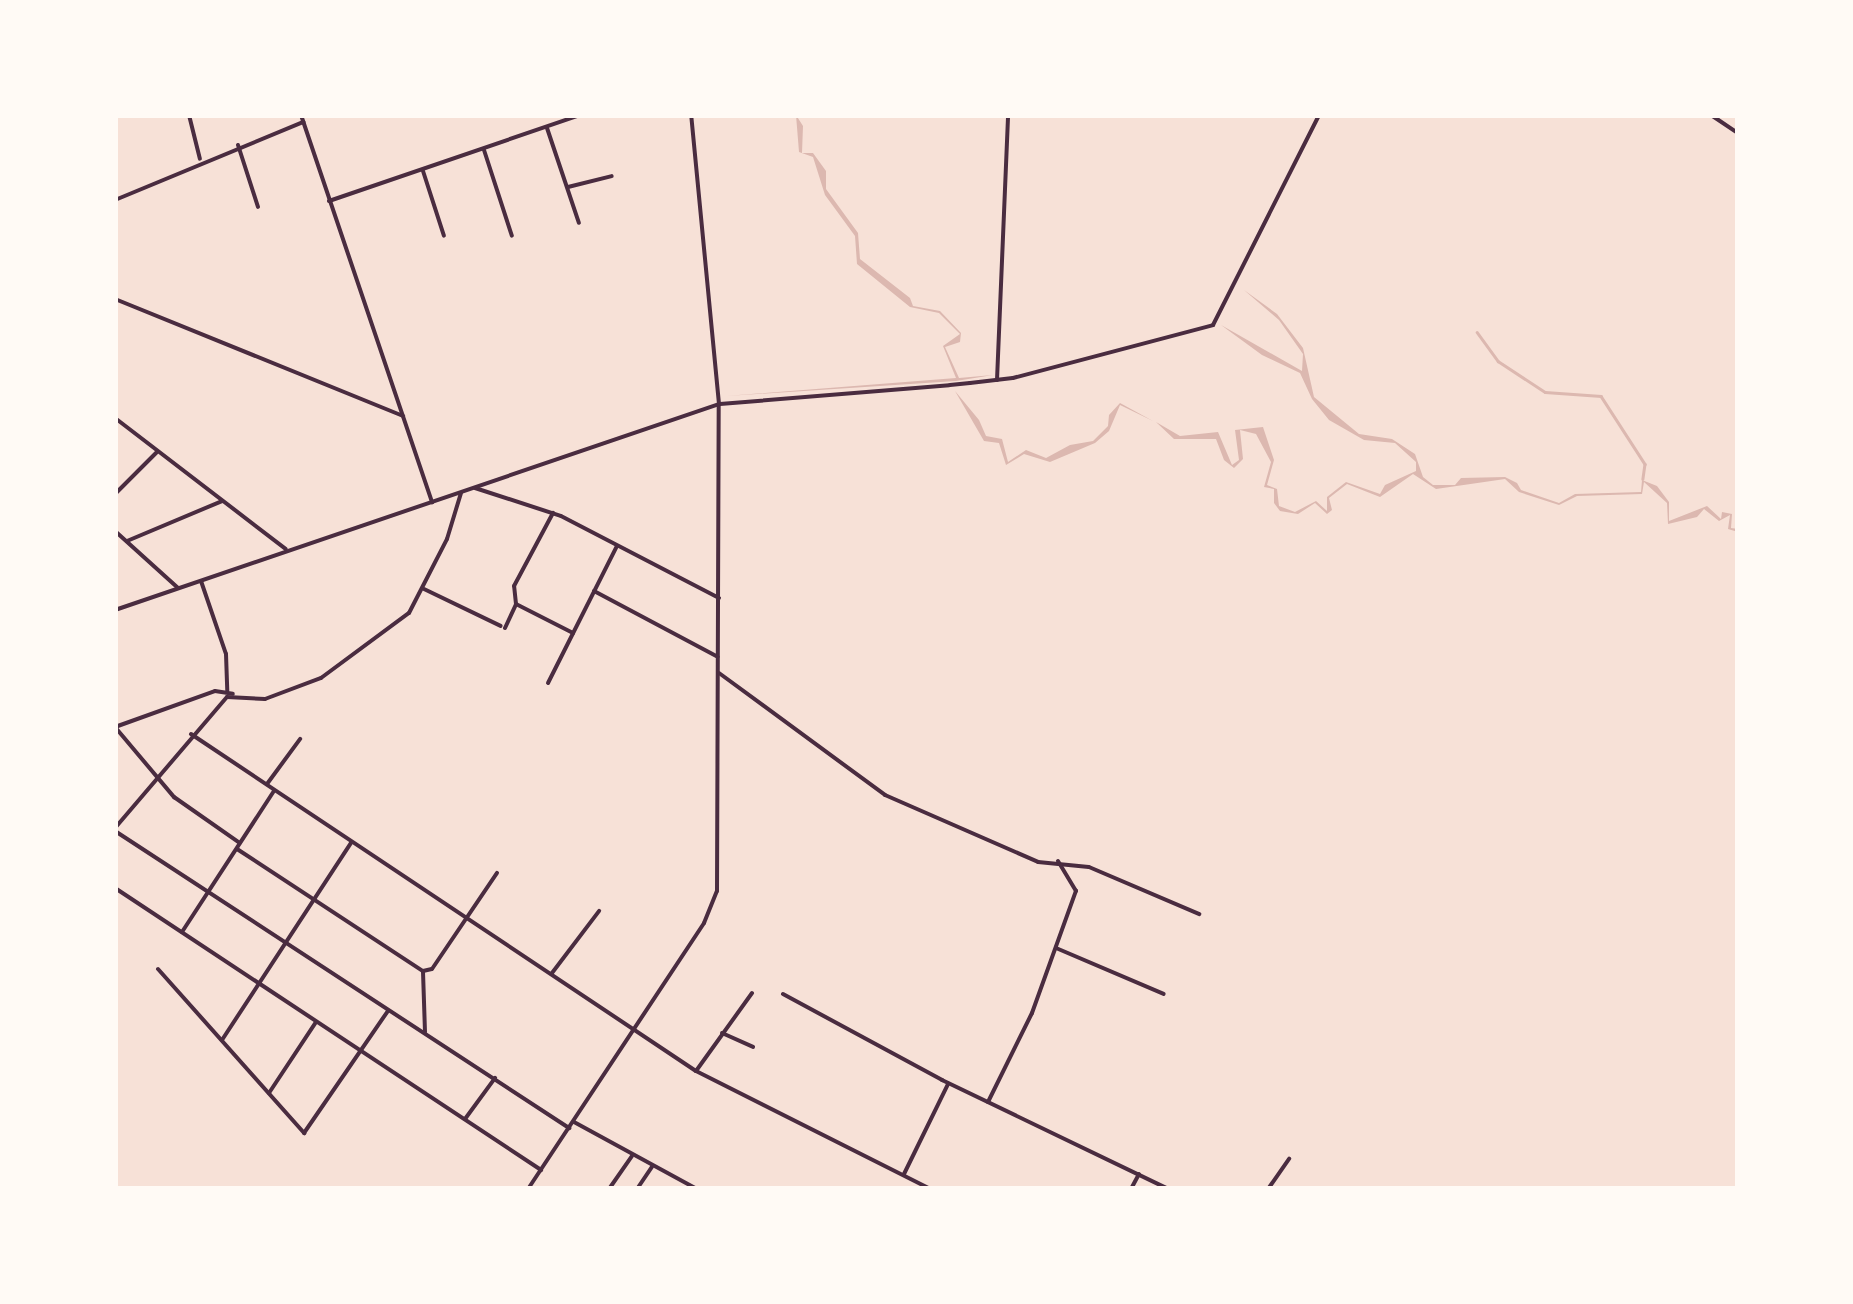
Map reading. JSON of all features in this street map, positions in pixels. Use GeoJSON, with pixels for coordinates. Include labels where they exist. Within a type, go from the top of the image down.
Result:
{"type":"FeatureCollection","features":[{"type":"Feature","properties":{"kind":"street"},"geometry":{"type":"LineString","coordinates":[[189,115],[200,160]]}},
{"type":"Feature","properties":{"kind":"street"},"geometry":{"type":"LineString","coordinates":[[301,115],[432,502]]}},
{"type":"Feature","properties":{"kind":"street"},"geometry":{"type":"LineString","coordinates":[[329,201],[580,115]]}},
{"type":"Feature","properties":{"kind":"street"},"geometry":{"type":"LineString","coordinates":[[528,1189],[709,916],[717,891],[719,404],[691,115]]}},
{"type":"Feature","properties":{"kind":"street"},"geometry":{"type":"LineString","coordinates":[[997,380],[1008,115]]}},
{"type":"Feature","properties":{"kind":"street"},"geometry":{"type":"LineString","coordinates":[[115,610],[719,404],[997,380],[1213,324],[1319,115]]}},
{"type":"Feature","properties":{"kind":"street"},"geometry":{"type":"LineString","coordinates":[[1711,115],[1738,133]]}},
{"type":"Feature","properties":{"kind":"street"},"geometry":{"type":"LineString","coordinates":[[115,200],[200,160],[303,122]]}},
{"type":"Feature","properties":{"kind":"street"},"geometry":{"type":"LineString","coordinates":[[546,126],[579,223]]}},
{"type":"Feature","properties":{"kind":"street"},"geometry":{"type":"LineString","coordinates":[[238,145],[258,207]]}},
{"type":"Feature","properties":{"kind":"street"},"geometry":{"type":"LineString","coordinates":[[484,148],[512,236]]}},
{"type":"Feature","properties":{"kind":"street"},"geometry":{"type":"LineString","coordinates":[[423,171],[444,236]]}},
{"type":"Feature","properties":{"kind":"street"},"geometry":{"type":"LineString","coordinates":[[568,187],[612,176]]}},
{"type":"Feature","properties":{"kind":"street"},"geometry":{"type":"LineString","coordinates":[[115,299],[403,416]]}},
{"type":"Feature","properties":{"kind":"street"},"geometry":{"type":"LineString","coordinates":[[115,418],[287,550]]}},
{"type":"Feature","properties":{"kind":"street"},"geometry":{"type":"LineString","coordinates":[[115,494],[157,452]]}},
{"type":"Feature","properties":{"kind":"street"},"geometry":{"type":"LineString","coordinates":[[475,488],[554,513],[719,598]]}},
{"type":"Feature","properties":{"kind":"street"},"geometry":{"type":"LineString","coordinates":[[461,493],[424,589],[396,624],[321,678],[265,699],[227,691],[115,727],[155,779],[238,846],[424,971],[432,969],[497,873]]}},
{"type":"Feature","properties":{"kind":"street"},"geometry":{"type":"LineString","coordinates":[[126,540],[222,501]]}},
{"type":"Feature","properties":{"kind":"street"},"geometry":{"type":"LineString","coordinates":[[424,589],[503,627],[516,604],[514,586],[554,513]]}},
{"type":"Feature","properties":{"kind":"street"},"geometry":{"type":"LineString","coordinates":[[115,531],[178,588]]}},
{"type":"Feature","properties":{"kind":"street"},"geometry":{"type":"LineString","coordinates":[[548,683],[617,546]]}},
{"type":"Feature","properties":{"kind":"street"},"geometry":{"type":"LineString","coordinates":[[201,581],[226,654],[227,691]]}},
{"type":"Feature","properties":{"kind":"street"},"geometry":{"type":"LineString","coordinates":[[594,591],[719,658]]}},
{"type":"Feature","properties":{"kind":"street"},"geometry":{"type":"LineString","coordinates":[[516,604],[573,633]]}},
{"type":"Feature","properties":{"kind":"street"},"geometry":{"type":"LineString","coordinates":[[719,674],[884,795],[1015,854],[1089,867],[1199,914]]}},
{"type":"Feature","properties":{"kind":"street"},"geometry":{"type":"LineString","coordinates":[[233,694],[191,734],[115,829],[569,1128]]}},
{"type":"Feature","properties":{"kind":"street"},"geometry":{"type":"LineString","coordinates":[[191,734],[696,1071],[931,1189]]}},
{"type":"Feature","properties":{"kind":"street"},"geometry":{"type":"LineString","coordinates":[[266,786],[300,739]]}},
{"type":"Feature","properties":{"kind":"street"},"geometry":{"type":"LineString","coordinates":[[182,932],[274,791]]}},
{"type":"Feature","properties":{"kind":"street"},"geometry":{"type":"LineString","coordinates":[[221,1041],[351,843]]}},
{"type":"Feature","properties":{"kind":"street"},"geometry":{"type":"LineString","coordinates":[[988,1102],[1056,948],[1076,891],[1058,862]]}},
{"type":"Feature","properties":{"kind":"street"},"geometry":{"type":"LineString","coordinates":[[115,888],[541,1170]]}},
{"type":"Feature","properties":{"kind":"street"},"geometry":{"type":"LineString","coordinates":[[552,973],[599,910]]}},
{"type":"Feature","properties":{"kind":"street"},"geometry":{"type":"LineString","coordinates":[[1056,948],[1164,994]]}},
{"type":"Feature","properties":{"kind":"street"},"geometry":{"type":"LineString","coordinates":[[158,970],[307,1134],[389,1010]]}},
{"type":"Feature","properties":{"kind":"street"},"geometry":{"type":"LineString","coordinates":[[424,971],[425,1032]]}},
{"type":"Feature","properties":{"kind":"street"},"geometry":{"type":"LineString","coordinates":[[696,1071],[752,993]]}},
{"type":"Feature","properties":{"kind":"street"},"geometry":{"type":"LineString","coordinates":[[783,994],[949,1083],[1168,1189]]}},
{"type":"Feature","properties":{"kind":"street"},"geometry":{"type":"LineString","coordinates":[[268,1094],[316,1022]]}},
{"type":"Feature","properties":{"kind":"street"},"geometry":{"type":"LineString","coordinates":[[722,1033],[753,1048]]}},
{"type":"Feature","properties":{"kind":"street"},"geometry":{"type":"LineString","coordinates":[[466,1119],[494,1078]]}},
{"type":"Feature","properties":{"kind":"street"},"geometry":{"type":"LineString","coordinates":[[904,1174],[949,1083]]}},
{"type":"Feature","properties":{"kind":"street"},"geometry":{"type":"LineString","coordinates":[[573,1122],[697,1189]]}},
{"type":"Feature","properties":{"kind":"street"},"geometry":{"type":"LineString","coordinates":[[608,1189],[632,1156]]}},
{"type":"Feature","properties":{"kind":"street"},"geometry":{"type":"LineString","coordinates":[[1268,1189],[1289,1159]]}},
{"type":"Feature","properties":{"kind":"street"},"geometry":{"type":"LineString","coordinates":[[637,1189],[652,1167]]}},
{"type":"Feature","properties":{"kind":"street"},"geometry":{"type":"LineString","coordinates":[[1131,1189],[1138,1174]]}},
{"type":"Feature","properties":{"kind":"shaded area"},"geometry":{"type":"Polygon","coordinates":[[[796,115],[803,126],[802,153],[813,153],[826,171],[826,189],[858,233],[860,259],[910,298],[913,306],[940,311],[961,333],[960,342],[945,347],[959,378],[993,375],[956,381],[726,396],[956,378],[943,346],[960,334],[939,313],[910,307],[857,264],[855,236],[825,195],[813,157],[799,152],[796,115]]]}},
{"type":"Feature","properties":{"kind":"shaded area"},"geometry":{"type":"Polygon","coordinates":[[[1244,290],[1277,314],[1303,348],[1314,397],[1359,434],[1392,439],[1415,454],[1423,477],[1433,485],[1455,485],[1461,478],[1505,477],[1521,490],[1559,503],[1575,494],[1641,492],[1642,480],[1657,486],[1669,502],[1669,521],[1707,506],[1721,519],[1722,512],[1732,514],[1731,528],[1738,532],[1728,529],[1730,515],[1719,521],[1704,509],[1697,517],[1668,524],[1667,503],[1644,482],[1642,494],[1577,496],[1559,505],[1519,492],[1505,479],[1436,489],[1413,474],[1380,497],[1347,484],[1329,498],[1332,510],[1327,514],[1315,503],[1298,514],[1280,511],[1274,503],[1274,489],[1264,487],[1271,462],[1256,434],[1240,430],[1243,459],[1234,468],[1224,460],[1216,439],[1174,439],[1156,422],[1180,436],[1218,432],[1232,465],[1239,460],[1235,430],[1263,427],[1274,460],[1267,485],[1277,489],[1279,506],[1295,512],[1316,501],[1327,511],[1327,497],[1346,482],[1380,494],[1385,485],[1416,471],[1416,462],[1395,443],[1364,440],[1329,420],[1312,399],[1300,373],[1262,355],[1221,325],[1302,371],[1303,354],[1279,320],[1244,290]]]}},
{"type":"Feature","properties":{"kind":"shaded area"},"geometry":{"type":"Polygon","coordinates":[[[955,391],[979,420],[986,436],[1002,439],[1008,462],[1026,450],[1046,458],[1070,445],[1093,441],[1108,426],[1109,415],[1120,403],[1153,421],[1120,405],[1109,431],[1095,443],[1050,462],[1024,454],[1006,465],[999,443],[984,441],[955,391]]]}},
{"type":"Feature","properties":{"kind":"waterway"},"geometry":{"type":"LineString","coordinates":[[1477,332],[1498,361],[1545,392],[1601,396],[1645,464],[1643,479]]}}]}
